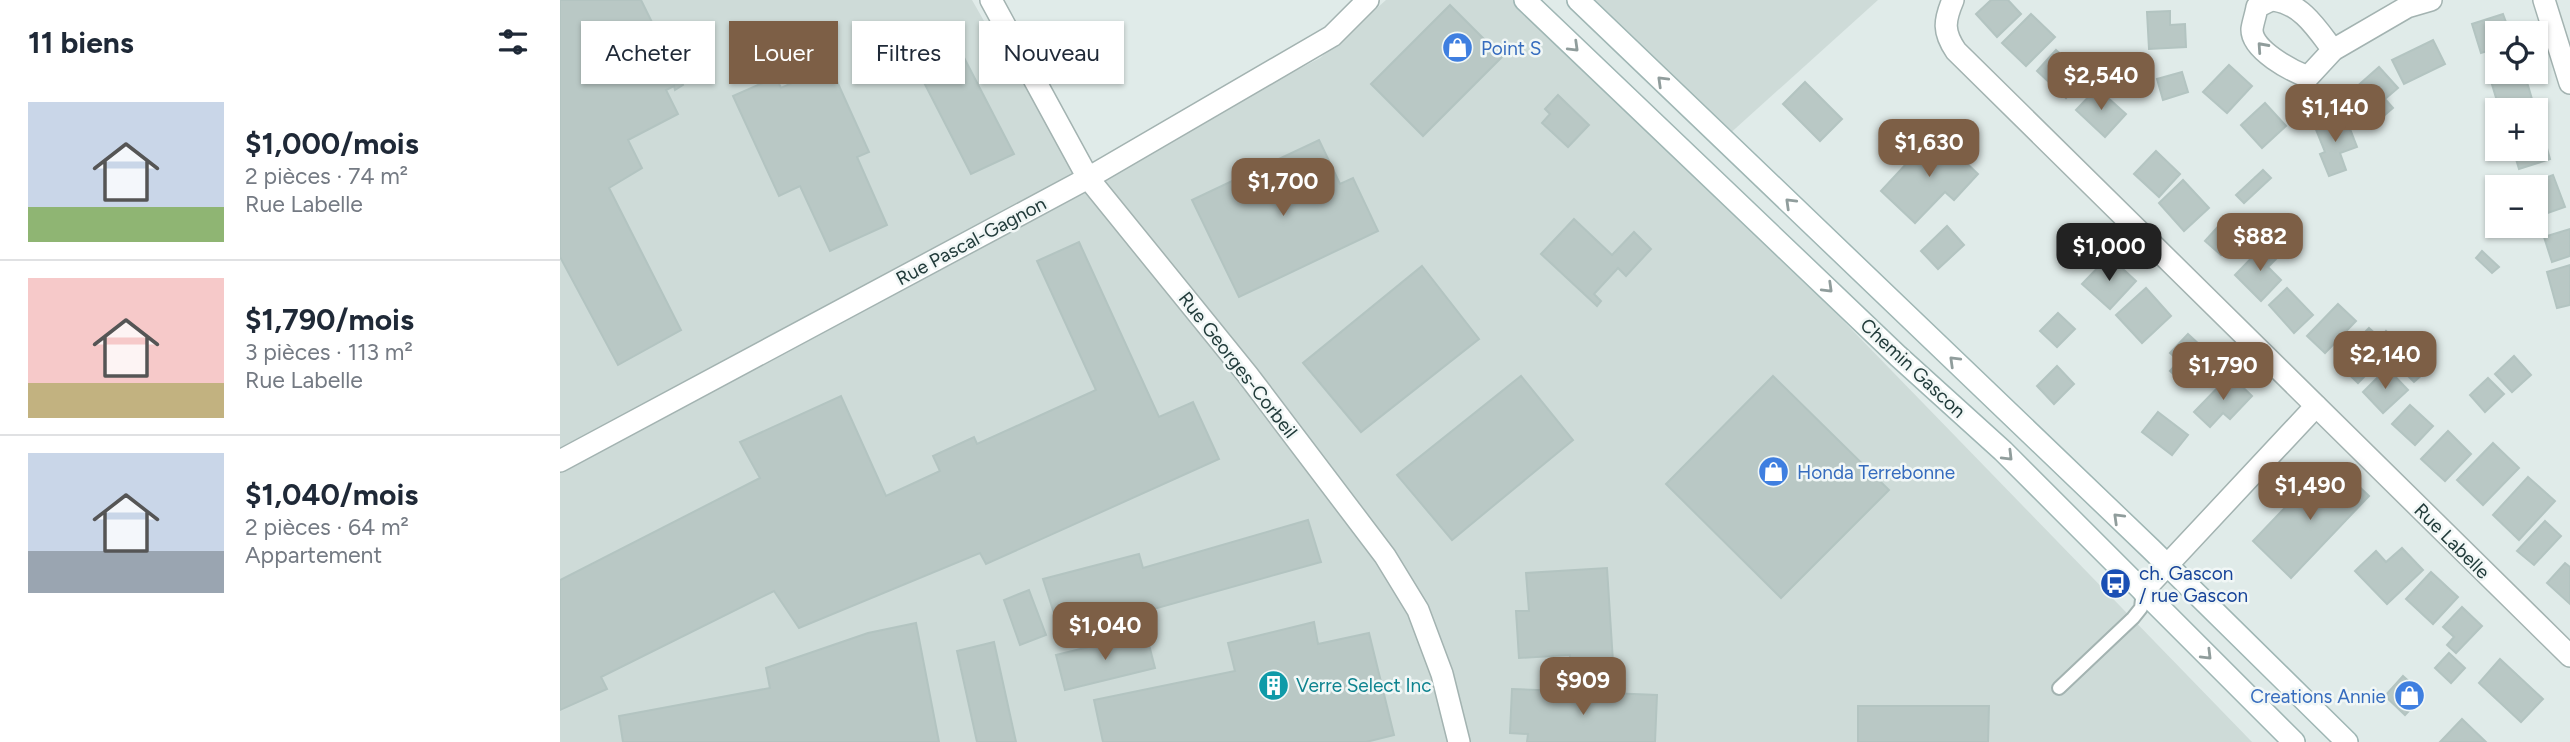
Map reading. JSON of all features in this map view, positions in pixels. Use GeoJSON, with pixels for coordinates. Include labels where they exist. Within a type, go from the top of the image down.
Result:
{"type":"FeatureCollection","features":[{"type":"Feature","properties":{"kind":"street","name":"Rue Georges-Corbeil"},"geometry":{"type":"LineString","coordinates":[[991,0],[1088,178],[1247,374],[1385,556],[1418,610],[1442,674],[1460,742]]}},
{"type":"Feature","properties":{"kind":"street","name":"Rue Pascal-Gagnon"},"geometry":{"type":"LineString","coordinates":[[560,461],[1088,178],[1332,36],[1368,0]]}},
{"type":"Feature","properties":{"kind":"street","name":"Chemin Gascon"},"geometry":{"type":"LineString","coordinates":[[1525,0],[1898,356],[2003,451],[2294,742]]}},
{"type":"Feature","properties":{"kind":"street","name":"Chemin Gascon"},"geometry":{"type":"LineString","coordinates":[[1578,0],[2347,742]]}},
{"type":"Feature","properties":{"kind":"street","name":"Rue Labelle"},"geometry":{"type":"LineString","coordinates":[[1953,0],[1945,20],[1947,37],[1956,51],[2570,656]]}},
{"type":"Feature","properties":{"kind":"street"},"geometry":{"type":"LineString","coordinates":[[2333,50],[2312,22],[2290,2],[2272,0],[2258,7],[2252,29],[2254,37],[2272,58],[2293,72],[2308,77],[2333,50],[2407,7],[2431,0]]}},
{"type":"Feature","properties":{"kind":"street"},"geometry":{"type":"LineString","coordinates":[[2544,0],[2570,83]]}},
{"type":"Feature","properties":{"kind":"street"},"geometry":{"type":"LineString","coordinates":[[2143,592],[2190,538],[2316,406]]}},
{"type":"Feature","properties":{"kind":"lane"},"geometry":{"type":"LineString","coordinates":[[2059,688],[2133,618],[2140,608],[2143,592]]}},
{"type":"Feature","properties":{"kind":"shaded area"},"geometry":{"type":"Polygon","coordinates":[[[560,0],[972,0],[984,21],[979,21],[979,84],[1025,84],[1088,178],[1320,58],[1386,0],[1532,0],[2252,742],[560,742],[560,0]]]}},
{"type":"Feature","properties":{"kind":"shaded area"},"geometry":{"type":"Polygon","coordinates":[[[1567,0],[1878,0],[1726,137],[1567,0]]]}},
{"type":"Feature","properties":{"kind":"building"},"geometry":{"type":"Polygon","coordinates":[[[560,0],[641,0],[651,21],[581,21],[581,84],[683,85],[675,90],[674,86],[666,90],[678,114],[628,140],[642,168],[609,188],[681,330],[618,365],[560,257],[560,0]]]}},
{"type":"Feature","properties":{"kind":"building"},"geometry":{"type":"Polygon","coordinates":[[[1991,0],[2008,0],[2021,14],[1997,37],[1976,14],[1991,0]]]}},
{"type":"Feature","properties":{"kind":"building"},"geometry":{"type":"Polygon","coordinates":[[[1450,5],[1502,57],[1423,136],[1371,84],[1450,5]]]}},
{"type":"Feature","properties":{"kind":"building"},"geometry":{"type":"Polygon","coordinates":[[[2170,11],[2170,25],[2185,24],[2186,47],[2149,49],[2147,12],[2170,11]]]}},
{"type":"Feature","properties":{"kind":"building"},"geometry":{"type":"Polygon","coordinates":[[[2031,14],[2055,37],[2026,66],[2002,43],[2031,14]]]}},
{"type":"Feature","properties":{"kind":"building"},"geometry":{"type":"Polygon","coordinates":[[[2503,14],[2506,21],[2485,21],[2485,52],[2481,53],[2472,24],[2503,14]]]}},
{"type":"Feature","properties":{"kind":"building"},"geometry":{"type":"Polygon","coordinates":[[[2433,40],[2445,64],[2404,84],[2392,60],[2433,40]]]}},
{"type":"Feature","properties":{"kind":"building"},"geometry":{"type":"Polygon","coordinates":[[[2056,50],[2086,77],[2066,98],[2037,71],[2056,50]]]}},
{"type":"Feature","properties":{"kind":"building"},"geometry":{"type":"Polygon","coordinates":[[[965,60],[1014,154],[971,174],[925,84],[965,84],[965,60]]]}},
{"type":"Feature","properties":{"kind":"building"},"geometry":{"type":"Polygon","coordinates":[[[2229,65],[2252,86],[2227,113],[2203,92],[2229,65]]]}},
{"type":"Feature","properties":{"kind":"building"},"geometry":{"type":"Polygon","coordinates":[[[2379,67],[2398,88],[2385,99],[2393,108],[2380,119],[2354,89],[2379,67]]]}},
{"type":"Feature","properties":{"kind":"building"},"geometry":{"type":"Polygon","coordinates":[[[2182,72],[2188,92],[2163,100],[2157,79],[2182,72]]]}},
{"type":"Feature","properties":{"kind":"building"},"geometry":{"type":"Polygon","coordinates":[[[1805,82],[1842,119],[1820,141],[1783,104],[1805,82]]]}},
{"type":"Feature","properties":{"kind":"building"},"geometry":{"type":"Polygon","coordinates":[[[760,84],[779,84],[781,88],[790,84],[838,84],[869,152],[857,157],[887,225],[830,251],[800,186],[779,196],[733,96],[760,84]]]}},
{"type":"Feature","properties":{"kind":"building"},"geometry":{"type":"Polygon","coordinates":[[[2492,84],[2528,84],[2532,98],[2496,98],[2492,84]]]}},
{"type":"Feature","properties":{"kind":"building"},"geometry":{"type":"Polygon","coordinates":[[[2097,88],[2126,114],[2105,137],[2076,110],[2097,88]]]}},
{"type":"Feature","properties":{"kind":"building"},"geometry":{"type":"Polygon","coordinates":[[[1558,95],[1589,125],[1568,147],[1542,123],[1550,114],[1545,109],[1558,95]]]}},
{"type":"Feature","properties":{"kind":"building"},"geometry":{"type":"Polygon","coordinates":[[[2265,103],[2286,126],[2262,148],[2241,125],[2265,103]]]}},
{"type":"Feature","properties":{"kind":"building"},"geometry":{"type":"Polygon","coordinates":[[[2345,116],[2357,147],[2340,153],[2346,170],[2329,176],[2320,154],[2325,152],[2315,127],[2345,116]]]}},
{"type":"Feature","properties":{"kind":"building"},"geometry":{"type":"Polygon","coordinates":[[[1935,133],[1978,174],[1954,200],[1945,192],[1915,223],[1881,191],[1935,133]]]}},
{"type":"Feature","properties":{"kind":"building"},"geometry":{"type":"Polygon","coordinates":[[[1319,140],[1340,184],[1353,178],[1378,231],[1239,297],[1192,200],[1319,140]]]}},
{"type":"Feature","properties":{"kind":"building"},"geometry":{"type":"Polygon","coordinates":[[[2156,151],[2180,174],[2159,197],[2134,174],[2156,151]]]}},
{"type":"Feature","properties":{"kind":"building"},"geometry":{"type":"Polygon","coordinates":[[[2517,161],[2544,161],[2519,169],[2517,161]]]}},
{"type":"Feature","properties":{"kind":"building"},"geometry":{"type":"Polygon","coordinates":[[[2263,170],[2271,178],[2244,203],[2236,195],[2263,170]]]}},
{"type":"Feature","properties":{"kind":"building"},"geometry":{"type":"Polygon","coordinates":[[[2553,175],[2565,207],[2548,213],[2548,177],[2553,175]]]}},
{"type":"Feature","properties":{"kind":"building"},"geometry":{"type":"Polygon","coordinates":[[[2183,180],[2209,208],[2184,231],[2159,203],[2183,180]]]}},
{"type":"Feature","properties":{"kind":"building"},"geometry":{"type":"Polygon","coordinates":[[[1574,219],[1612,255],[1634,232],[1651,249],[1626,276],[1618,268],[1594,294],[1601,301],[1597,306],[1541,254],[1574,219]]]}},
{"type":"Feature","properties":{"kind":"building"},"geometry":{"type":"Polygon","coordinates":[[[2225,219],[2242,233],[2221,255],[2205,241],[2225,219]]]}},
{"type":"Feature","properties":{"kind":"building"},"geometry":{"type":"Polygon","coordinates":[[[1947,226],[1964,245],[1938,269],[1921,251],[1947,226]]]}},
{"type":"Feature","properties":{"kind":"building"},"geometry":{"type":"Polygon","coordinates":[[[2570,229],[2570,256],[2552,262],[2544,238],[2570,229]]]}},
{"type":"Feature","properties":{"kind":"building"},"geometry":{"type":"Polygon","coordinates":[[[1079,242],[1159,417],[1193,402],[1219,459],[986,564],[980,553],[799,628],[774,591],[601,677],[607,689],[560,710],[560,580],[760,478],[740,442],[841,396],[886,496],[940,471],[933,456],[974,437],[977,444],[1096,390],[1037,261],[1079,242]]]}},
{"type":"Feature","properties":{"kind":"building"},"geometry":{"type":"Polygon","coordinates":[[[2265,244],[2278,257],[2268,267],[2281,280],[2261,301],[2235,275],[2265,244]]]}},
{"type":"Feature","properties":{"kind":"building"},"geometry":{"type":"Polygon","coordinates":[[[2482,251],[2499,267],[2492,273],[2476,258],[2482,251]]]}},
{"type":"Feature","properties":{"kind":"building"},"geometry":{"type":"Polygon","coordinates":[[[2109,256],[2136,281],[2110,309],[2082,284],[2109,256]]]}},
{"type":"Feature","properties":{"kind":"building"},"geometry":{"type":"Polygon","coordinates":[[[2570,265],[2570,305],[2557,308],[2547,272],[2570,265]]]}},
{"type":"Feature","properties":{"kind":"building"},"geometry":{"type":"Polygon","coordinates":[[[1422,266],[1479,339],[1361,432],[1303,363],[1422,266]]]}},
{"type":"Feature","properties":{"kind":"building"},"geometry":{"type":"Polygon","coordinates":[[[2146,288],[2171,316],[2142,343],[2116,315],[2146,288]]]}},
{"type":"Feature","properties":{"kind":"building"},"geometry":{"type":"Polygon","coordinates":[[[2287,288],[2313,315],[2294,333],[2269,305],[2287,288]]]}},
{"type":"Feature","properties":{"kind":"building"},"geometry":{"type":"Polygon","coordinates":[[[2338,304],[2356,321],[2325,353],[2307,336],[2338,304]]]}},
{"type":"Feature","properties":{"kind":"building"},"geometry":{"type":"Polygon","coordinates":[[[2058,313],[2075,329],[2057,347],[2040,331],[2058,313]]]}},
{"type":"Feature","properties":{"kind":"building"},"geometry":{"type":"Polygon","coordinates":[[[2369,328],[2380,338],[2386,331],[2398,342],[2358,383],[2336,362],[2369,328]]]}},
{"type":"Feature","properties":{"kind":"building"},"geometry":{"type":"Polygon","coordinates":[[[2188,334],[2216,360],[2205,370],[2200,365],[2183,383],[2170,371],[2179,361],[2170,353],[2188,334]]]}},
{"type":"Feature","properties":{"kind":"building"},"geometry":{"type":"Polygon","coordinates":[[[2412,350],[2430,368],[2414,382],[2397,365],[2412,350]]]}},
{"type":"Feature","properties":{"kind":"building"},"geometry":{"type":"Polygon","coordinates":[[[2514,356],[2531,375],[2512,392],[2495,374],[2514,356]]]}},
{"type":"Feature","properties":{"kind":"building"},"geometry":{"type":"Polygon","coordinates":[[[2057,366],[2074,384],[2054,404],[2037,386],[2057,366]]]}},
{"type":"Feature","properties":{"kind":"building"},"geometry":{"type":"Polygon","coordinates":[[[2387,368],[2408,390],[2383,413],[2363,392],[2387,368]]]}},
{"type":"Feature","properties":{"kind":"building"},"geometry":{"type":"Polygon","coordinates":[[[2230,375],[2252,396],[2230,419],[2223,413],[2210,427],[2194,412],[2230,375]]]}},
{"type":"Feature","properties":{"kind":"building"},"geometry":{"type":"Polygon","coordinates":[[[1521,376],[1573,440],[1452,540],[1397,475],[1521,376]]]}},
{"type":"Feature","properties":{"kind":"building"},"geometry":{"type":"Polygon","coordinates":[[[1773,376],[1889,490],[1781,598],[1666,484],[1773,376]]]}},
{"type":"Feature","properties":{"kind":"building"},"geometry":{"type":"Polygon","coordinates":[[[2488,378],[2504,394],[2485,412],[2470,395],[2488,378]]]}},
{"type":"Feature","properties":{"kind":"building"},"geometry":{"type":"Polygon","coordinates":[[[2410,405],[2433,426],[2415,445],[2392,424],[2410,405]]]}},
{"type":"Feature","properties":{"kind":"building"},"geometry":{"type":"Polygon","coordinates":[[[2158,412],[2188,435],[2172,455],[2142,432],[2158,412]]]}},
{"type":"Feature","properties":{"kind":"building"},"geometry":{"type":"Polygon","coordinates":[[[2448,431],[2471,454],[2445,481],[2421,459],[2448,431]]]}},
{"type":"Feature","properties":{"kind":"building"},"geometry":{"type":"Polygon","coordinates":[[[2493,443],[2519,468],[2483,505],[2457,480],[2493,443]]]}},
{"type":"Feature","properties":{"kind":"building"},"geometry":{"type":"Polygon","coordinates":[[[2319,472],[2334,487],[2346,474],[2369,496],[2291,578],[2253,541],[2319,472]]]}},
{"type":"Feature","properties":{"kind":"building"},"geometry":{"type":"Polygon","coordinates":[[[2528,477],[2555,501],[2519,540],[2493,515],[2528,477]]]}},
{"type":"Feature","properties":{"kind":"building"},"geometry":{"type":"Polygon","coordinates":[[[1308,520],[1321,562],[1061,635],[1043,579],[1139,554],[1143,568],[1308,520]]]}},
{"type":"Feature","properties":{"kind":"building"},"geometry":{"type":"Polygon","coordinates":[[[2545,521],[2561,536],[2534,565],[2517,551],[2545,521]]]}},
{"type":"Feature","properties":{"kind":"building"},"geometry":{"type":"Polygon","coordinates":[[[2402,548],[2423,570],[2387,604],[2355,571],[2376,551],[2386,562],[2402,548]]]}},
{"type":"Feature","properties":{"kind":"building"},"geometry":{"type":"Polygon","coordinates":[[[2565,563],[2570,567],[2570,604],[2547,583],[2565,563]]]}},
{"type":"Feature","properties":{"kind":"building"},"geometry":{"type":"Polygon","coordinates":[[[1607,568],[1613,662],[1570,665],[1570,655],[1519,658],[1516,611],[1529,611],[1526,573],[1607,568]]]}},
{"type":"Feature","properties":{"kind":"building"},"geometry":{"type":"Polygon","coordinates":[[[2431,572],[2458,597],[2433,624],[2406,599],[2431,572]]]}},
{"type":"Feature","properties":{"kind":"building"},"geometry":{"type":"Polygon","coordinates":[[[1029,590],[1046,635],[1020,645],[1004,600],[1029,590]]]}},
{"type":"Feature","properties":{"kind":"building"},"geometry":{"type":"Polygon","coordinates":[[[2462,607],[2482,626],[2456,653],[2447,645],[2454,637],[2443,627],[2462,607]]]}},
{"type":"Feature","properties":{"kind":"building","name":"Verre Select Inc"},"geometry":{"type":"Polygon","coordinates":[[[1314,622],[1318,644],[1369,633],[1394,735],[1366,742],[1103,742],[1094,700],[1235,671],[1228,643],[1314,622]]]}},
{"type":"Feature","properties":{"kind":"building"},"geometry":{"type":"Polygon","coordinates":[[[916,623],[939,742],[623,742],[619,716],[770,688],[766,668],[868,633],[916,623]]]}},
{"type":"Feature","properties":{"kind":"building"},"geometry":{"type":"Polygon","coordinates":[[[1146,633],[1155,668],[1065,690],[1056,655],[1146,633]]]}},
{"type":"Feature","properties":{"kind":"building"},"geometry":{"type":"Polygon","coordinates":[[[994,642],[1016,742],[977,742],[957,651],[994,642]]]}},
{"type":"Feature","properties":{"kind":"building"},"geometry":{"type":"Polygon","coordinates":[[[2449,653],[2465,668],[2451,683],[2435,668],[2449,653]]]}},
{"type":"Feature","properties":{"kind":"building"},"geometry":{"type":"Polygon","coordinates":[[[2500,659],[2543,699],[2521,722],[2479,683],[2500,659]]]}},
{"type":"Feature","properties":{"kind":"building"},"geometry":{"type":"Polygon","coordinates":[[[2403,676],[2424,695],[2405,715],[2385,696],[2403,676]]]}},
{"type":"Feature","properties":{"kind":"building"},"geometry":{"type":"Polygon","coordinates":[[[1512,689],[1657,695],[1655,742],[1527,742],[1528,734],[1510,733],[1512,689]]]}},
{"type":"Feature","properties":{"kind":"building"},"geometry":{"type":"Polygon","coordinates":[[[1858,706],[1989,706],[1988,742],[1858,742],[1858,706]]]}},
{"type":"Feature","properties":{"kind":"building"},"geometry":{"type":"Polygon","coordinates":[[[2462,719],[2486,742],[2440,742],[2462,719]]]}},
{"type":"Feature","properties":{"kind":"place","name":"Point S"},"geometry":{"type":"Point","coordinates":[1458,48]}},
{"type":"Feature","properties":{"kind":"place","name":"Honda Terrebonne"},"geometry":{"type":"Point","coordinates":[1774,472]}},
{"type":"Feature","properties":{"kind":"place","name":"ch. Gascon / rue Gascon"},"geometry":{"type":"Point","coordinates":[2116,584]}},
{"type":"Feature","properties":{"kind":"place","name":"Verre Select Inc"},"geometry":{"type":"Point","coordinates":[1273,685]}},
{"type":"Feature","properties":{"kind":"place","name":"Creations Annie"},"geometry":{"type":"Point","coordinates":[2409,696]}}]}
